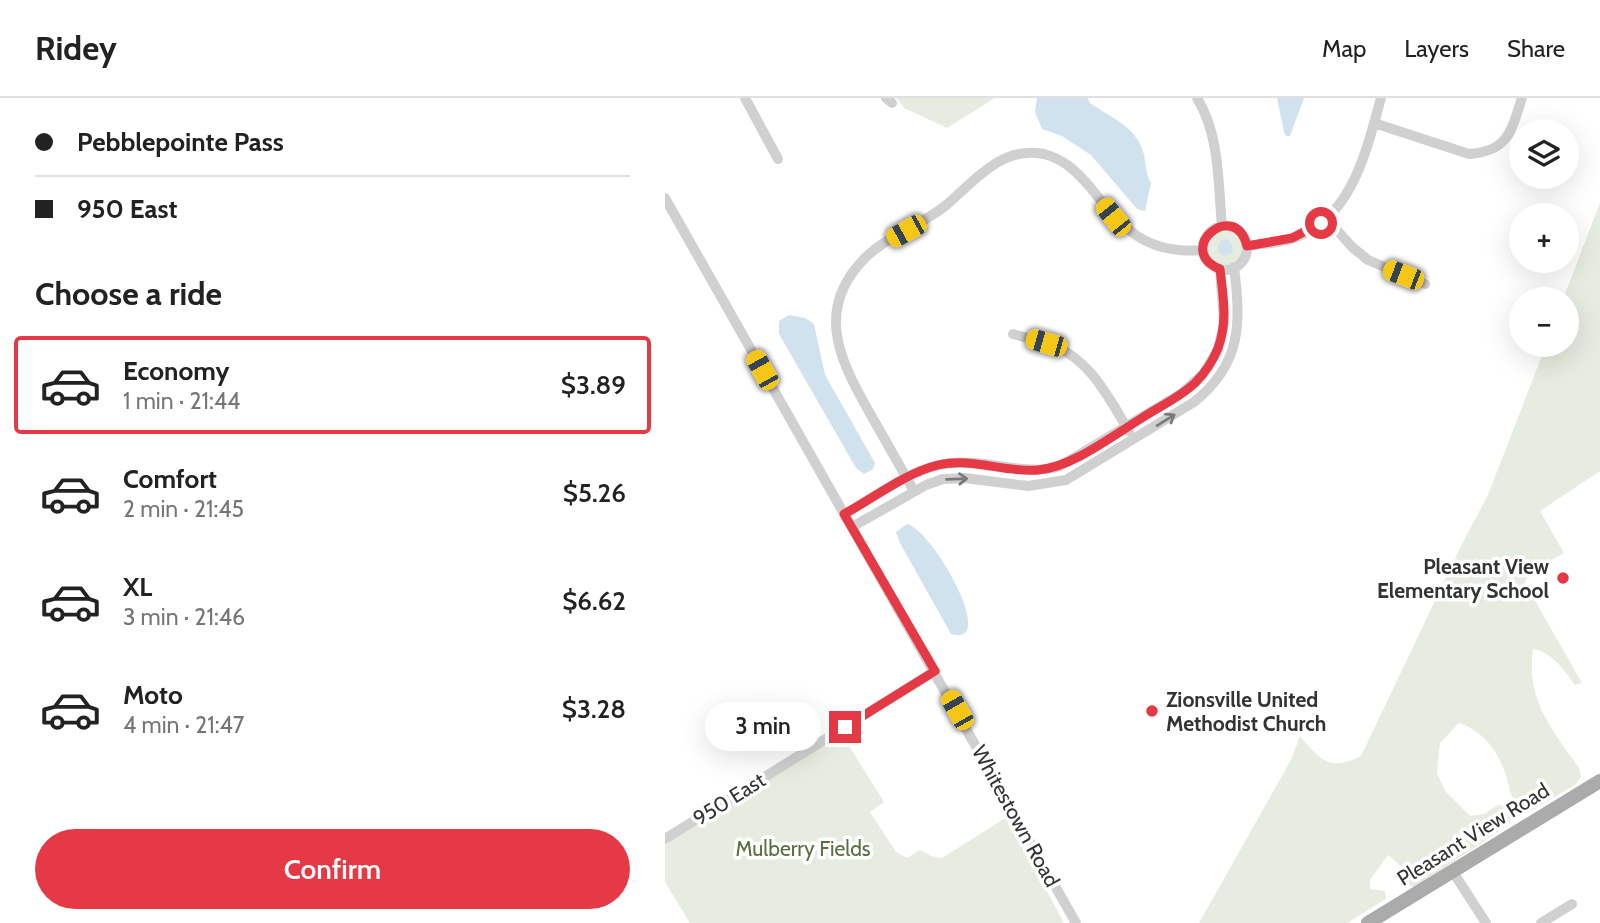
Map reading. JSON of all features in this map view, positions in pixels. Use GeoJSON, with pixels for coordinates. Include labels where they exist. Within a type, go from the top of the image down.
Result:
{"type":"FeatureCollection","features":[{"type":"Feature","properties":{"kind":"main road","name":"Pleasant View Road"},"geometry":{"type":"LineString","coordinates":[[1369,923],[1600,781]]}},
{"type":"Feature","properties":{"kind":"street"},"geometry":{"type":"LineString","coordinates":[[744,98],[778,159]]}},
{"type":"Feature","properties":{"kind":"street"},"geometry":{"type":"LineString","coordinates":[[1197,98],[1212,134],[1222,226]]}},
{"type":"Feature","properties":{"kind":"street"},"geometry":{"type":"LineString","coordinates":[[1247,246],[1292,238],[1309,231],[1327,219],[1343,202],[1352,187],[1381,98]]}},
{"type":"Feature","properties":{"kind":"street"},"geometry":{"type":"LineString","coordinates":[[1374,123],[1469,154],[1482,153],[1509,136],[1522,98]]}},
{"type":"Feature","properties":{"kind":"street"},"geometry":{"type":"LineString","coordinates":[[914,491],[846,372],[837,341],[837,316],[843,291],[857,268],[874,250],[935,214],[999,160],[1029,153],[1053,157],[1069,165],[1118,222],[1138,238],[1169,250],[1203,250]]}},
{"type":"Feature","properties":{"kind":"street","name":"Whitestown Road"},"geometry":{"type":"LineString","coordinates":[[665,198],[1076,923]]}},
{"type":"Feature","properties":{"kind":"street"},"geometry":{"type":"LineString","coordinates":[[1327,219],[1352,247],[1369,260],[1425,284]]}},
{"type":"Feature","properties":{"kind":"street"},"geometry":{"type":"LineString","coordinates":[[665,227],[677,220]]}},
{"type":"Feature","properties":{"kind":"street"},"geometry":{"type":"LineString","coordinates":[[1222,226],[1237,230],[1247,246],[1244,259],[1234,267],[1220,269],[1210,264],[1203,250],[1208,234],[1222,226]]}},
{"type":"Feature","properties":{"kind":"street"},"geometry":{"type":"LineString","coordinates":[[852,527],[934,482],[958,478],[1022,486],[1055,483],[1081,472],[1203,395],[1226,367],[1234,346],[1239,320],[1234,267]]}},
{"type":"Feature","properties":{"kind":"street"},"geometry":{"type":"LineString","coordinates":[[844,514],[924,469],[950,463],[1019,470],[1048,469],[1078,457],[1193,385],[1213,359],[1220,342],[1224,323],[1220,269]]}},
{"type":"Feature","properties":{"kind":"street"},"geometry":{"type":"LineString","coordinates":[[1013,334],[1055,346],[1077,360],[1097,379],[1135,439]]}},
{"type":"Feature","properties":{"kind":"street","name":"950 East"},"geometry":{"type":"LineString","coordinates":[[665,839],[935,671]]}},
{"type":"Feature","properties":{"kind":"street"},"geometry":{"type":"LineString","coordinates":[[1453,872],[1486,923]]}},
{"type":"Feature","properties":{"kind":"street"},"geometry":{"type":"LineString","coordinates":[[1541,923],[1572,904]]}},
{"type":"Feature","properties":{"kind":"green space"},"geometry":{"type":"Polygon","coordinates":[[[897,98],[995,98],[947,128],[904,108],[897,98]]]}},
{"type":"Feature","properties":{"kind":"green space"},"geometry":{"type":"Polygon","coordinates":[[[1600,203],[1600,471],[1540,511],[1564,553],[1528,573],[1525,583],[1582,683],[1575,685],[1552,658],[1533,649],[1533,683],[1537,699],[1550,726],[1579,768],[1581,777],[1576,784],[1528,813],[1513,799],[1504,770],[1492,747],[1481,735],[1459,723],[1440,743],[1437,773],[1445,791],[1470,816],[1484,814],[1498,805],[1505,806],[1511,816],[1510,824],[1415,887],[1410,886],[1402,869],[1388,855],[1370,880],[1370,889],[1385,891],[1386,899],[1347,923],[1199,923],[1291,760],[1300,736],[1326,761],[1341,763],[1361,756],[1488,495],[1541,357],[1579,357],[1579,287],[1568,287],[1573,273],[1579,273],[1579,257],[1600,203]]]}},
{"type":"Feature","properties":{"kind":"green space"},"geometry":{"type":"Polygon","coordinates":[[[1225,230],[1238,235],[1243,248],[1238,261],[1225,266],[1212,261],[1207,248],[1212,235],[1225,230]]]}},
{"type":"Feature","properties":{"kind":"green space","name":"Mulberry Fields"},"geometry":{"type":"Polygon","coordinates":[[[841,733],[884,802],[870,812],[896,852],[907,858],[920,850],[942,858],[1007,817],[1064,923],[690,923],[665,882],[665,845],[841,733]]]}},
{"type":"Feature","properties":{"kind":"water"},"geometry":{"type":"Polygon","coordinates":[[[1037,98],[1088,98],[1090,103],[1134,135],[1143,151],[1151,183],[1145,211],[1137,209],[1091,155],[1062,136],[1042,129],[1035,112],[1037,98]]]}},
{"type":"Feature","properties":{"kind":"water"},"geometry":{"type":"Polygon","coordinates":[[[1277,98],[1304,98],[1290,136],[1286,136],[1284,132],[1277,98]]]}},
{"type":"Feature","properties":{"kind":"water"},"geometry":{"type":"Polygon","coordinates":[[[1225,239],[1232,243],[1233,252],[1226,256],[1218,253],[1218,244],[1225,239]]]}},
{"type":"Feature","properties":{"kind":"water"},"geometry":{"type":"Polygon","coordinates":[[[789,315],[805,318],[814,324],[825,375],[875,463],[873,469],[864,474],[856,468],[779,334],[779,321],[789,315]]]}},
{"type":"Feature","properties":{"kind":"water"},"geometry":{"type":"Polygon","coordinates":[[[907,524],[931,545],[957,586],[968,623],[964,633],[951,634],[900,543],[896,532],[907,524]]]}},
{"type":"Feature","properties":{"kind":"place","name":"Pleasant View Elementary School"},"geometry":{"type":"Point","coordinates":[1563,578]}},
{"type":"Feature","properties":{"kind":"place","name":"Zionsville United Methodist Church"},"geometry":{"type":"Point","coordinates":[1152,711]}},
{"type":"Feature","properties":{"kind":"route"},"geometry":{"type":"LineString","coordinates":[[845,727],[935,671],[844,514],[930,467],[963,463],[1042,470],[1066,463],[1111,437],[1193,385],[1218,350],[1224,323],[1224,307],[1220,269],[1210,264],[1203,250],[1210,232],[1222,226],[1234,228],[1243,236],[1247,246],[1292,238],[1321,223]]}}]}
